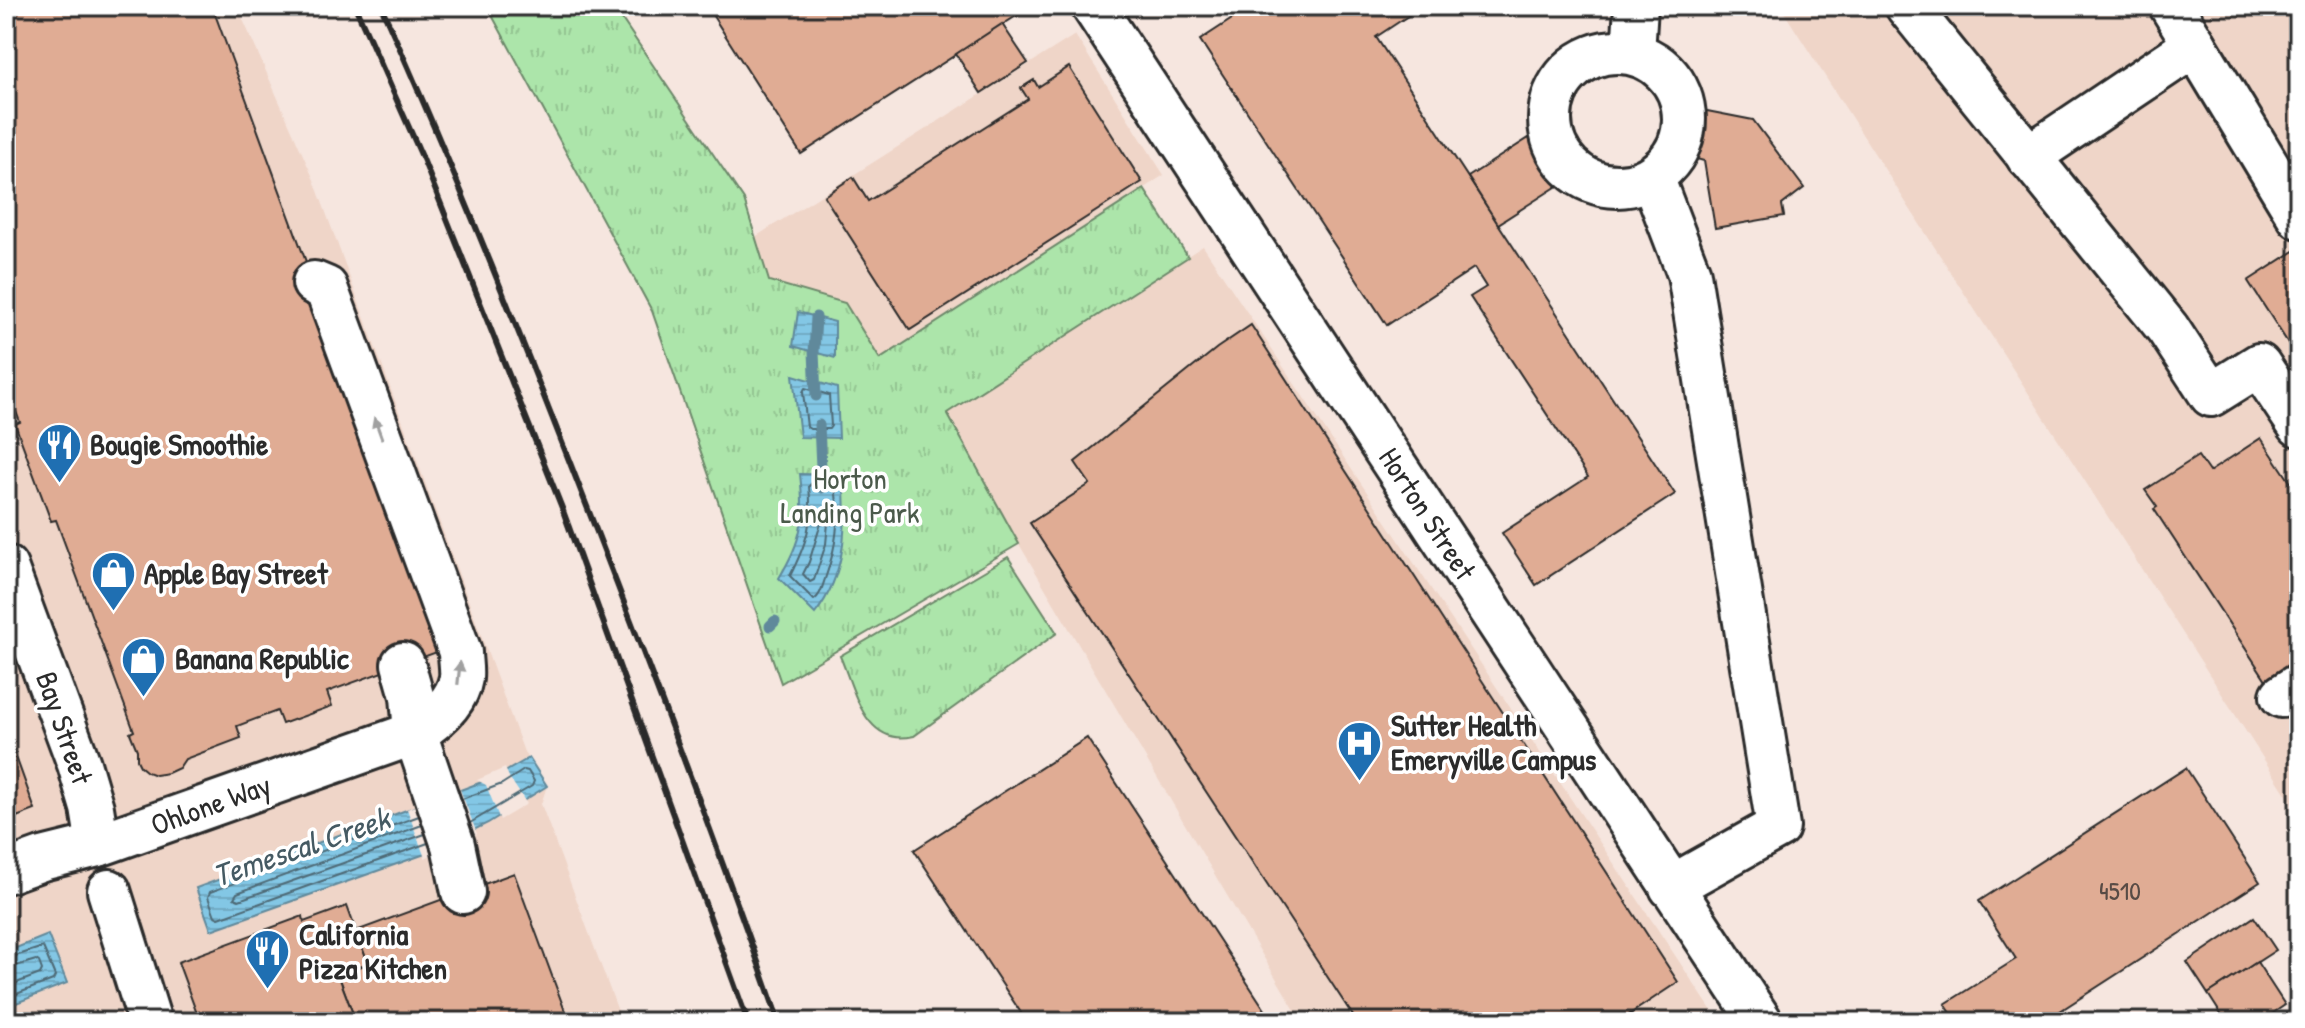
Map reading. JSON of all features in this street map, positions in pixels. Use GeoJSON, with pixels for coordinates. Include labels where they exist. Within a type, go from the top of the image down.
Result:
{"type":"FeatureCollection","features":[{"type":"Feature","properties":{"kind":"street","name":"Horton Street"},"geometry":{"type":"LineString","coordinates":[[1093,6],[1761,1022]]}},
{"type":"Feature","properties":{"kind":"street"},"geometry":{"type":"LineString","coordinates":[[1633,53],[1636,6]]}},
{"type":"Feature","properties":{"kind":"street"},"geometry":{"type":"LineString","coordinates":[[1907,6],[2168,329],[2211,395],[2259,365],[2299,425]]}},
{"type":"Feature","properties":{"kind":"street"},"geometry":{"type":"LineString","coordinates":[[2171,6],[2299,217]]}},
{"type":"Feature","properties":{"kind":"street"},"geometry":{"type":"LineString","coordinates":[[2028,157],[2195,45]]}},
{"type":"Feature","properties":{"kind":"street"},"geometry":{"type":"LineString","coordinates":[[1606,52],[1633,53],[1657,64],[1675,83],[1684,108],[1683,135],[1672,159],[1652,177],[1628,186],[1601,185],[1577,175],[1559,155],[1549,130],[1550,104],[1561,79],[1581,62],[1606,52]]}},
{"type":"Feature","properties":{"kind":"street"},"geometry":{"type":"LineString","coordinates":[[1652,177],[1689,274],[1778,827],[1671,887]]}},
{"type":"Feature","properties":{"kind":"street"},"geometry":{"type":"LineString","coordinates":[[314,283],[326,288],[460,652],[461,679],[452,700],[429,724],[415,733]]}},
{"type":"Feature","properties":{"kind":"street","name":"Bay Street"},"geometry":{"type":"LineString","coordinates":[[6,567],[79,764],[92,808],[98,845]]}},
{"type":"Feature","properties":{"kind":"street"},"geometry":{"type":"LineString","coordinates":[[403,664],[412,696],[415,733],[453,845],[463,892]]}},
{"type":"Feature","properties":{"kind":"street","name":"Ohlone Way"},"geometry":{"type":"LineString","coordinates":[[6,872],[98,845],[415,733]]}},
{"type":"Feature","properties":{"kind":"street"},"geometry":{"type":"LineString","coordinates":[[109,891],[150,1022]]}},
{"type":"Feature","properties":{"kind":"shaded area"},"geometry":{"type":"Polygon","coordinates":[[[6,6],[237,6],[314,180],[524,752],[547,786],[541,804],[622,1022],[6,1022],[6,6]]]}},
{"type":"Feature","properties":{"kind":"shaded area"},"geometry":{"type":"Polygon","coordinates":[[[1780,6],[2299,6],[2299,814],[1930,240],[1780,6]]]}},
{"type":"Feature","properties":{"kind":"shaded area"},"geometry":{"type":"Polygon","coordinates":[[[1075,35],[1164,175],[880,359],[845,303],[769,281],[755,237],[1075,35]]]}},
{"type":"Feature","properties":{"kind":"shaded area","name":"Sutter Health Emeryville Campus"},"geometry":{"type":"Polygon","coordinates":[[[1203,246],[1718,1020],[1716,1022],[1302,1022],[1019,544],[946,413],[1203,246]]]}},
{"type":"Feature","properties":{"kind":"green space","name":"Horton Landing Park"},"geometry":{"type":"Polygon","coordinates":[[[487,6],[613,6],[744,200],[769,281],[845,303],[880,359],[1144,189],[1188,257],[947,413],[1019,544],[781,683],[652,311],[487,6]]]}},
{"type":"Feature","properties":{"kind":"green space"},"geometry":{"type":"Polygon","coordinates":[[[1008,557],[1057,633],[914,736],[897,737],[873,725],[857,700],[840,656],[1008,557]]]}},
{"type":"Feature","properties":{"kind":"water"},"geometry":{"type":"Polygon","coordinates":[[[798,312],[835,322],[835,358],[793,346],[798,312]]]}},
{"type":"Feature","properties":{"kind":"water"},"geometry":{"type":"Polygon","coordinates":[[[793,375],[837,388],[839,438],[800,437],[793,375]]]}},
{"type":"Feature","properties":{"kind":"water"},"geometry":{"type":"Polygon","coordinates":[[[800,474],[843,475],[845,512],[839,565],[826,598],[815,614],[779,578],[798,540],[802,516],[800,474]]]}},
{"type":"Feature","properties":{"kind":"water"},"geometry":{"type":"Polygon","coordinates":[[[529,758],[547,786],[488,823],[425,854],[211,930],[196,888],[498,776],[529,758]]]}},
{"type":"Feature","properties":{"kind":"water"},"geometry":{"type":"Polygon","coordinates":[[[48,935],[67,983],[6,1007],[6,952],[48,935]]]}},
{"type":"Feature","properties":{"kind":"pier"},"geometry":{"type":"Polygon","coordinates":[[[505,768],[527,804],[500,820],[486,785],[477,780],[505,768]]]}},
{"type":"Feature","properties":{"kind":"pier"},"geometry":{"type":"Polygon","coordinates":[[[460,789],[477,834],[425,858],[407,809],[460,789]]]}},
{"type":"Feature","properties":{"kind":"building"},"geometry":{"type":"Polygon","coordinates":[[[6,6],[212,6],[448,648],[327,692],[332,706],[282,724],[277,711],[237,726],[241,738],[185,759],[179,768],[168,773],[155,775],[147,772],[137,760],[137,750],[130,733],[134,731],[56,520],[51,521],[15,424],[20,422],[6,386],[6,6]]]}},
{"type":"Feature","properties":{"kind":"building"},"geometry":{"type":"Polygon","coordinates":[[[729,6],[1026,6],[1027,9],[801,154],[713,16],[729,6]]]}},
{"type":"Feature","properties":{"kind":"building"},"geometry":{"type":"Polygon","coordinates":[[[1252,6],[1423,6],[1376,37],[1675,494],[1536,585],[1502,533],[1588,477],[1470,297],[1486,287],[1474,268],[1387,325],[1200,40],[1252,6]]]}},
{"type":"Feature","properties":{"kind":"building"},"geometry":{"type":"Polygon","coordinates":[[[1002,24],[1028,63],[981,93],[956,54],[1002,24]]]}},
{"type":"Feature","properties":{"kind":"building"},"geometry":{"type":"Polygon","coordinates":[[[1069,67],[1142,182],[910,330],[824,196],[853,177],[868,201],[1028,99],[1021,88],[1034,80],[1038,87],[1069,67]]]}},
{"type":"Feature","properties":{"kind":"building"},"geometry":{"type":"Polygon","coordinates":[[[1702,110],[1753,120],[1804,188],[1782,205],[1784,216],[1715,228],[1704,161],[1693,158],[1702,110]]]}},
{"type":"Feature","properties":{"kind":"building"},"geometry":{"type":"Polygon","coordinates":[[[1529,138],[1559,185],[1498,224],[1468,177],[1529,138]]]}},
{"type":"Feature","properties":{"kind":"building"},"geometry":{"type":"Polygon","coordinates":[[[2299,248],[2299,360],[2248,281],[2299,248]]]}},
{"type":"Feature","properties":{"kind":"building","name":"Sutter Health Emeryville Campus"},"geometry":{"type":"Polygon","coordinates":[[[1251,325],[1678,982],[1618,1022],[1357,1022],[1030,523],[1090,484],[1075,462],[1217,348],[1251,325]]]}},
{"type":"Feature","properties":{"kind":"building"},"geometry":{"type":"Polygon","coordinates":[[[2261,438],[2299,495],[2299,667],[2270,686],[2154,509],[2157,507],[2145,490],[2198,456],[2209,472],[2261,438]]]}},
{"type":"Feature","properties":{"kind":"building"},"geometry":{"type":"Polygon","coordinates":[[[6,729],[35,810],[6,821],[6,729]]]}},
{"type":"Feature","properties":{"kind":"building"},"geometry":{"type":"Polygon","coordinates":[[[1087,738],[1273,1022],[1027,1022],[914,850],[1087,738]]]}},
{"type":"Feature","properties":{"kind":"building"},"geometry":{"type":"Polygon","coordinates":[[[2186,768],[2260,882],[2043,1022],[1957,1022],[1945,1004],[2016,959],[1979,901],[2186,768]]]}},
{"type":"Feature","properties":{"kind":"building"},"geometry":{"type":"Polygon","coordinates":[[[514,873],[569,1022],[356,1022],[338,974],[368,964],[356,931],[514,873]]]}},
{"type":"Feature","properties":{"kind":"building"},"geometry":{"type":"Polygon","coordinates":[[[347,906],[368,964],[338,974],[356,1022],[200,1022],[178,962],[303,916],[304,922],[347,906]]]}},
{"type":"Feature","properties":{"kind":"building"},"geometry":{"type":"Polygon","coordinates":[[[2254,917],[2276,950],[2208,994],[2187,962],[2254,917]]]}},
{"type":"Feature","properties":{"kind":"building"},"geometry":{"type":"Polygon","coordinates":[[[2257,962],[2285,1005],[2260,1022],[2226,1022],[2208,994],[2257,962]]]}},
{"type":"Feature","properties":{"kind":"waterway","name":"Temescal Creek"},"geometry":{"type":"LineString","coordinates":[[816,317],[816,396]]}},
{"type":"Feature","properties":{"kind":"waterway","name":"Temescal Creek"},"geometry":{"type":"LineString","coordinates":[[819,425],[822,488]]}},
{"type":"Feature","properties":{"kind":"waterway","name":"Temescal Creek"},"geometry":{"type":"LineString","coordinates":[[770,626],[775,621]]}},
{"type":"Feature","properties":{"kind":"railway"},"geometry":{"type":"LineString","coordinates":[[355,6],[423,159],[562,508],[748,1022]]}},
{"type":"Feature","properties":{"kind":"railway"},"geometry":{"type":"LineString","coordinates":[[381,6],[464,198],[568,457],[688,771],[779,1022]]}},
{"type":"Feature","properties":{"kind":"place","name":"Bougie Smoothie"},"geometry":{"type":"Point","coordinates":[59,484]}},
{"type":"Feature","properties":{"kind":"place","name":"Apple Bay Street"},"geometry":{"type":"Point","coordinates":[113,613]}},
{"type":"Feature","properties":{"kind":"place","name":"Banana Republic"},"geometry":{"type":"Point","coordinates":[144,698]}},
{"type":"Feature","properties":{"kind":"place","name":"Sutter Health Emeryville Campus"},"geometry":{"type":"Point","coordinates":[1360,782]}},
{"type":"Feature","properties":{"kind":"place","name":"California Pizza Kitchen"},"geometry":{"type":"Point","coordinates":[268,991]}}]}
